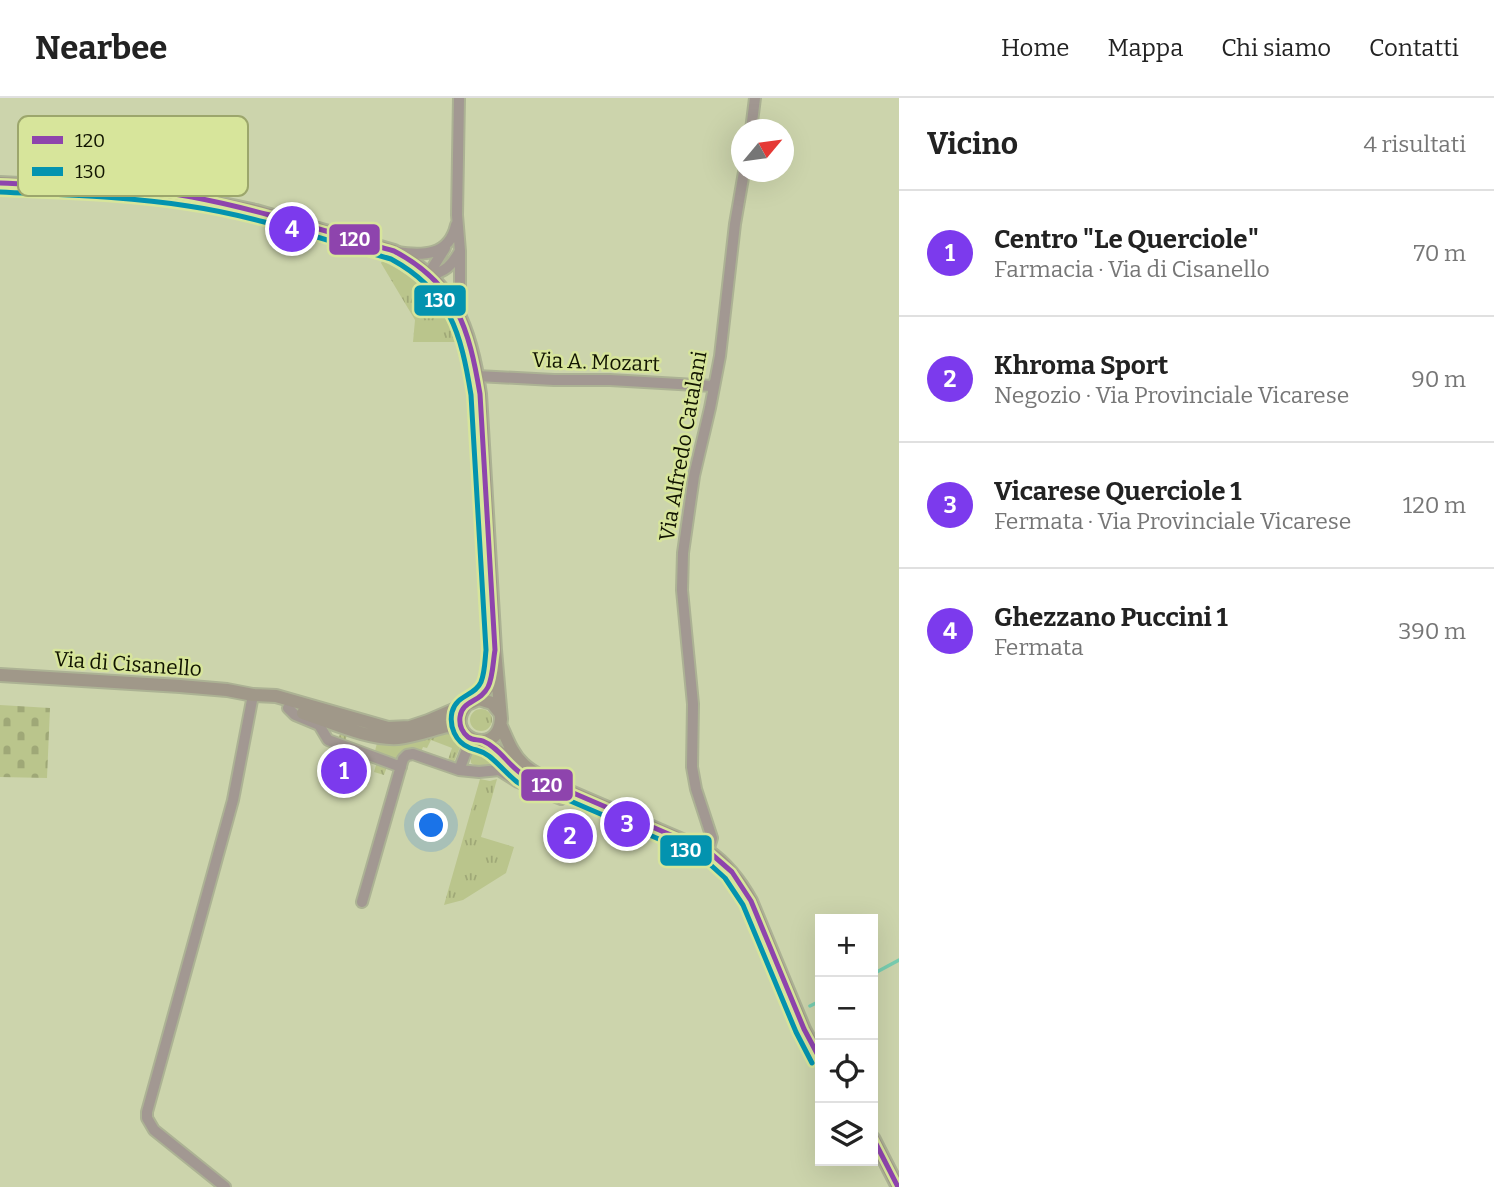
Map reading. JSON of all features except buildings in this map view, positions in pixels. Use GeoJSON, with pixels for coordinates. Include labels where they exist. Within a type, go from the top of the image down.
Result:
{"type":"FeatureCollection","features":[{"type":"Feature","properties":{"kind":"main road"},"geometry":{"type":"LineString","coordinates":[[0,183],[18,184]]}},
{"type":"Feature","properties":{"kind":"main road"},"geometry":{"type":"LineString","coordinates":[[180,196],[256,211],[394,251],[411,260],[428,275],[444,292],[460,316],[473,354],[484,442],[500,720],[494,736],[472,738]]}},
{"type":"Feature","properties":{"kind":"main road"},"geometry":{"type":"LineString","coordinates":[[479,699],[490,683],[495,650]]}},
{"type":"Feature","properties":{"kind":"main road","name":"Via di Cisanello"},"geometry":{"type":"LineString","coordinates":[[0,676],[180,686],[276,696],[339,720],[355,730],[387,738],[405,737],[447,726],[472,738]]}},
{"type":"Feature","properties":{"kind":"main road","name":"Via di Cisanello"},"geometry":{"type":"LineString","coordinates":[[253,695],[288,708],[385,728],[428,722],[466,705]]}},
{"type":"Feature","properties":{"kind":"main road"},"geometry":{"type":"LineString","coordinates":[[566,795],[563,785],[528,769],[512,751],[492,703],[479,699],[466,705],[460,720],[472,738],[502,754],[523,775],[566,795],[708,851],[717,857],[732,872],[751,901],[815,1050]]}},
{"type":"Feature","properties":{"kind":"main road"},"geometry":{"type":"LineString","coordinates":[[878,1148],[898,1187]]}},
{"type":"Feature","properties":{"kind":"street"},"geometry":{"type":"LineString","coordinates":[[459,98],[457,215],[460,316]]}},
{"type":"Feature","properties":{"kind":"street"},"geometry":{"type":"LineString","coordinates":[[752,119],[755,98]]}},
{"type":"Feature","properties":{"kind":"street","name":"Via Alfredo Catalani"},"geometry":{"type":"LineString","coordinates":[[708,851],[712,838],[696,789],[692,766],[693,699],[681,576],[682,553],[690,499],[720,356],[742,182]]}},
{"type":"Feature","properties":{"kind":"street"},"geometry":{"type":"LineString","coordinates":[[428,275],[454,234],[457,215]]}},
{"type":"Feature","properties":{"kind":"street"},"geometry":{"type":"LineString","coordinates":[[394,251],[428,253],[449,243]]}},
{"type":"Feature","properties":{"kind":"street"},"geometry":{"type":"LineString","coordinates":[[428,275],[446,269],[460,251]]}},
{"type":"Feature","properties":{"kind":"street","name":"Via A. Mozart"},"geometry":{"type":"LineString","coordinates":[[477,376],[713,386]]}},
{"type":"Feature","properties":{"kind":"street"},"geometry":{"type":"LineString","coordinates":[[225,1187],[154,1130],[147,1118],[147,1112],[233,800],[253,695]]}},
{"type":"Feature","properties":{"kind":"street"},"geometry":{"type":"LineString","coordinates":[[288,708],[295,715],[319,724],[328,740],[401,767]]}},
{"type":"Feature","properties":{"kind":"street"},"geometry":{"type":"LineString","coordinates":[[328,740],[339,720]]}},
{"type":"Feature","properties":{"kind":"street"},"geometry":{"type":"LineString","coordinates":[[459,770],[472,738]]}},
{"type":"Feature","properties":{"kind":"street"},"geometry":{"type":"LineString","coordinates":[[362,902],[404,757],[411,754],[459,770],[499,770],[518,782],[566,795]]}},
{"type":"Feature","properties":{"kind":"green space"},"geometry":{"type":"Polygon","coordinates":[[[382,261],[407,275],[428,294],[445,316],[458,342],[413,342],[415,320],[382,261]]]}},
{"type":"Feature","properties":{"kind":"green space"},"geometry":{"type":"Polygon","coordinates":[[[0,705],[50,708],[47,778],[0,777],[0,705]]]}},
{"type":"Feature","properties":{"kind":"green space"},"geometry":{"type":"Polygon","coordinates":[[[481,709],[489,712],[492,720],[489,728],[481,731],[473,728],[470,720],[473,712],[481,709]]]}},
{"type":"Feature","properties":{"kind":"green space"},"geometry":{"type":"Polygon","coordinates":[[[342,728],[448,731],[456,735],[461,745],[454,762],[451,763],[448,760],[452,748],[431,740],[421,752],[407,750],[401,753],[397,760],[390,758],[384,775],[374,772],[379,755],[375,751],[377,743],[348,733],[345,741],[339,737],[342,728]]]}},
{"type":"Feature","properties":{"kind":"green space"},"geometry":{"type":"Polygon","coordinates":[[[481,749],[494,753],[507,768],[497,763],[479,766],[471,763],[473,754],[481,749]]]}},
{"type":"Feature","properties":{"kind":"green space"},"geometry":{"type":"Polygon","coordinates":[[[480,779],[497,779],[481,837],[514,847],[506,873],[463,900],[444,905],[480,779]]]}},
{"type":"Feature","properties":{"kind":"waterway"},"geometry":{"type":"LineString","coordinates":[[878,971],[899,960]]}},
{"type":"Feature","properties":{"kind":"waterway"},"geometry":{"type":"LineString","coordinates":[[810,1006],[815,1004]]}},
{"type":"Feature","properties":{"kind":"transit line","name":"120"},"geometry":{"type":"LineString","coordinates":[[0,183],[18,184]]}},
{"type":"Feature","properties":{"kind":"transit line","name":"130"},"geometry":{"type":"LineString","coordinates":[[0,192],[18,193]]}},
{"type":"Feature","properties":{"kind":"transit line","name":"130"},"geometry":{"type":"LineString","coordinates":[[94,196],[214,210],[391,259],[411,271],[440,300],[457,333],[471,395],[486,650],[481,682],[454,706],[451,723],[454,733],[460,742],[486,754],[522,785],[568,800],[703,858],[725,878],[743,905],[796,1032],[812,1063]]}},
{"type":"Feature","properties":{"kind":"transit line","name":"120"},"geometry":{"type":"LineString","coordinates":[[184,196],[243,208],[394,251],[432,278],[446,294],[465,329],[480,394],[495,650],[488,687],[461,711],[463,731],[470,738],[489,744],[525,776],[571,792],[708,851],[732,872],[751,901],[815,1050]]}},
{"type":"Feature","properties":{"kind":"transit line","name":"120"},"geometry":{"type":"LineString","coordinates":[[878,1148],[898,1187]]}},
{"type":"Feature","properties":{"kind":"place","name":"Ghezzano Puccini 1"},"geometry":{"type":"Point","coordinates":[292,229]}},
{"type":"Feature","properties":{"kind":"place","name":"Centro \"Le Querciole\""},"geometry":{"type":"Point","coordinates":[344,771]}},
{"type":"Feature","properties":{"kind":"place","name":"Vicarese Querciole 1"},"geometry":{"type":"Point","coordinates":[627,824]}},
{"type":"Feature","properties":{"kind":"place","name":"Khroma Sport"},"geometry":{"type":"Point","coordinates":[570,836]}}]}
